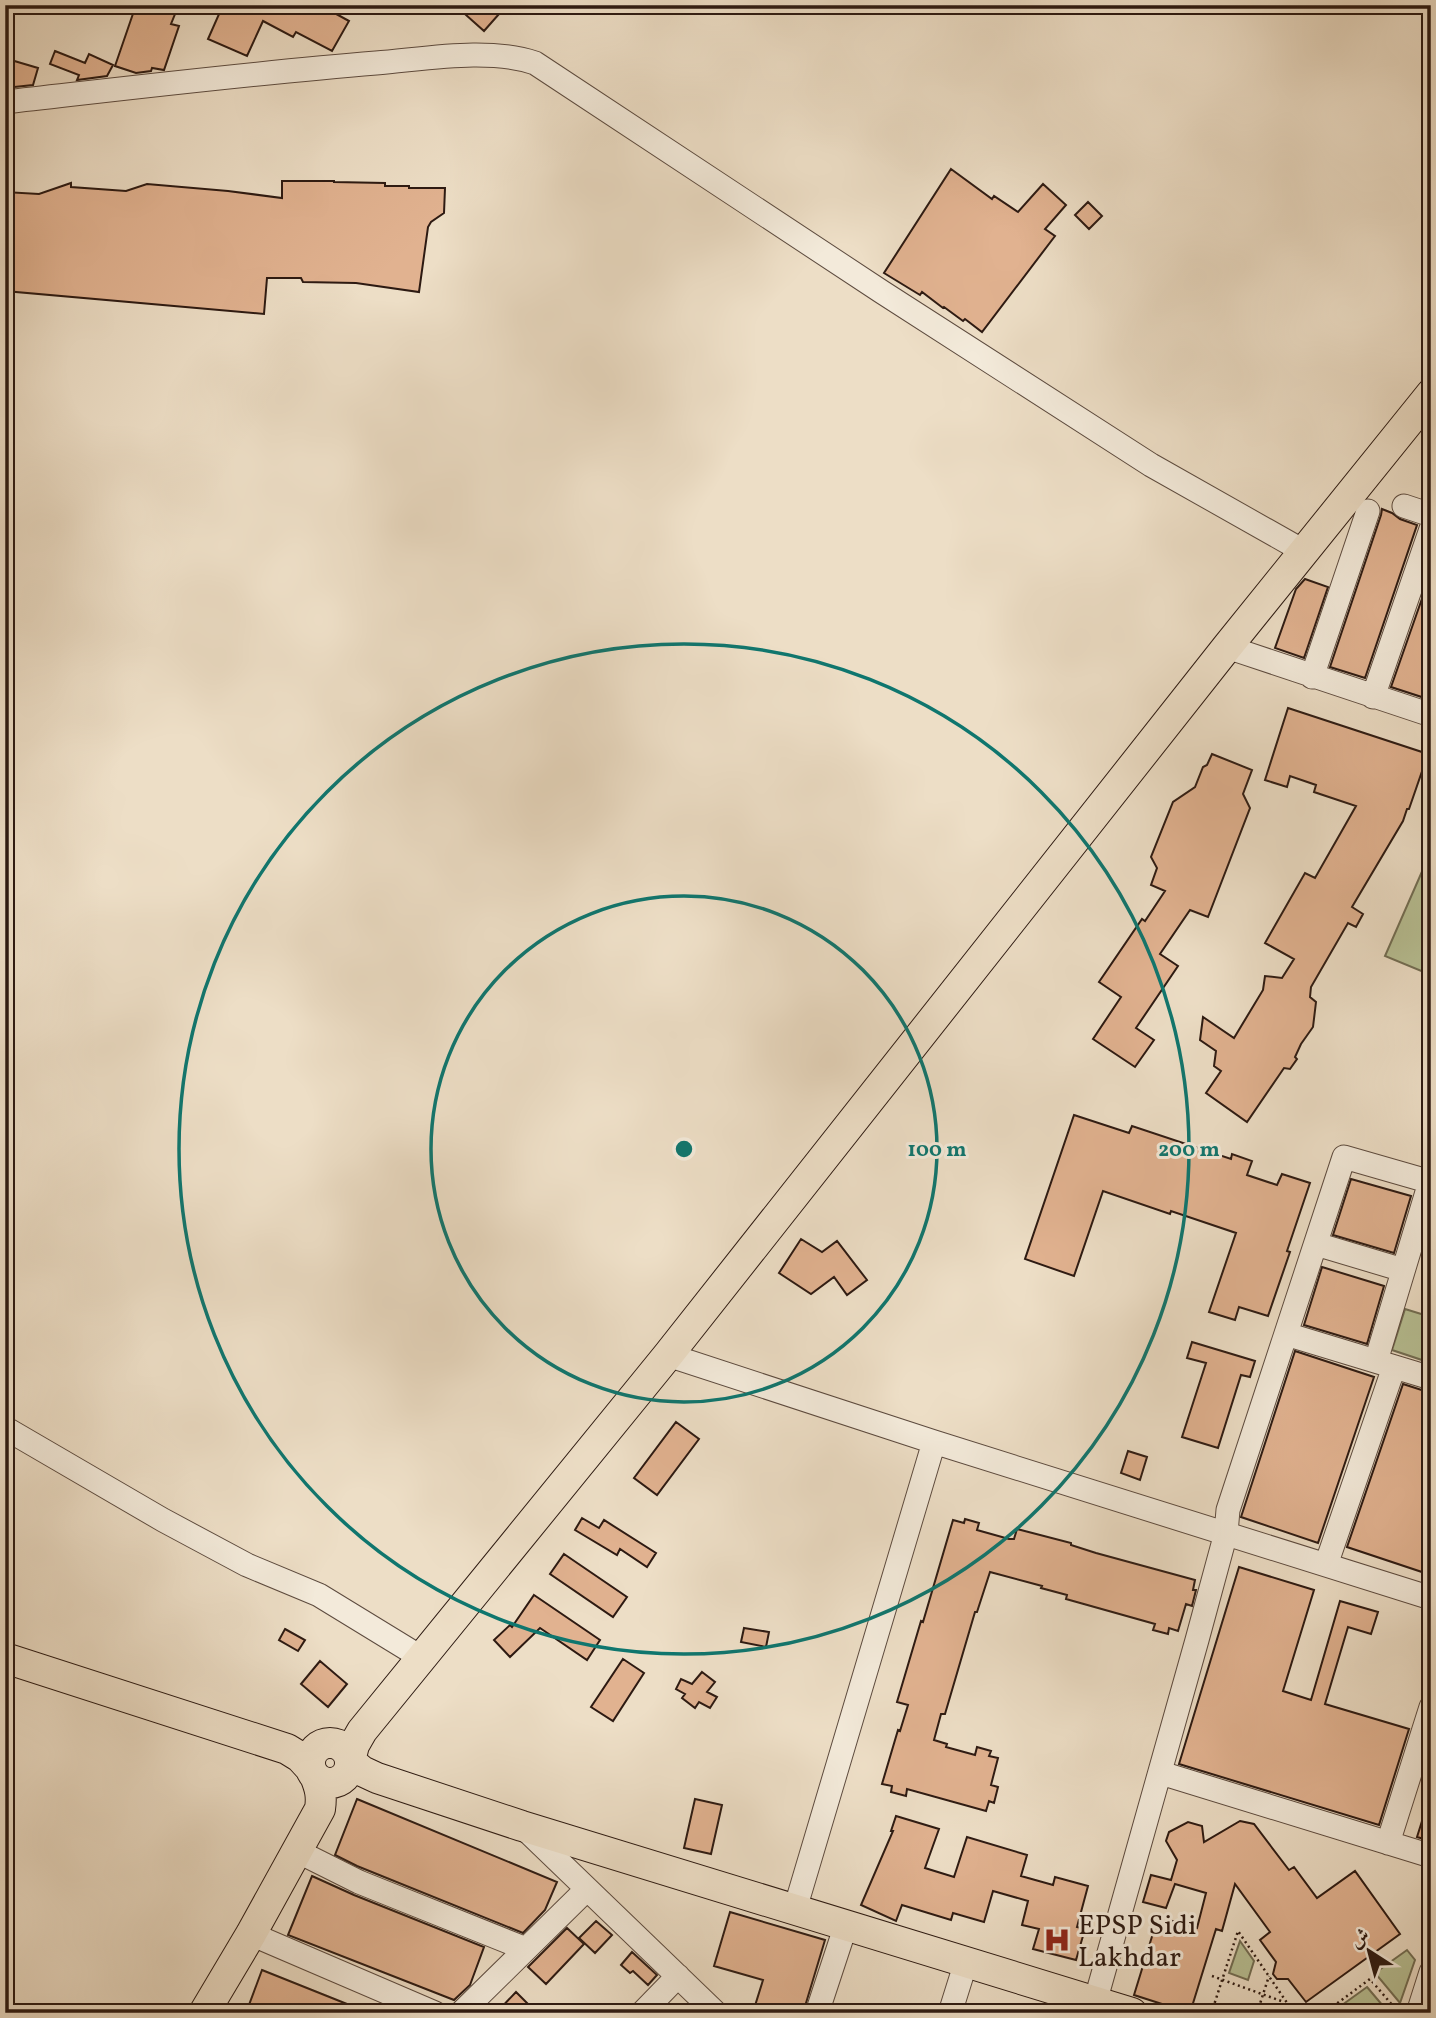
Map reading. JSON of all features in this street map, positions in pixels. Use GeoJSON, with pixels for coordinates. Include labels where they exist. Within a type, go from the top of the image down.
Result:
{"type":"FeatureCollection","features":[{"type":"Feature","properties":{"kind":"main road"},"geometry":{"type":"LineString","coordinates":[[204,2013],[320,1809],[329,1791],[330,1765],[358,1738],[668,1355],[1227,647],[1431,394]]}},
{"type":"Feature","properties":{"kind":"main road"},"geometry":{"type":"LineString","coordinates":[[5,1658],[287,1749],[300,1757],[362,1771],[522,1826],[966,1962],[1094,2007],[1132,2013]]}},
{"type":"Feature","properties":{"kind":"street"},"geometry":{"type":"LineString","coordinates":[[5,102],[306,69],[487,54],[535,63],[882,292],[1151,465],[1304,552]]}},
{"type":"Feature","properties":{"kind":"street"},"geometry":{"type":"LineString","coordinates":[[1404,506],[1431,514]]}},
{"type":"Feature","properties":{"kind":"street"},"geometry":{"type":"LineString","coordinates":[[1312,677],[1368,511]]}},
{"type":"Feature","properties":{"kind":"street"},"geometry":{"type":"LineString","coordinates":[[1373,697],[1431,529]]}},
{"type":"Feature","properties":{"kind":"street"},"geometry":{"type":"LineString","coordinates":[[1227,647],[1431,715]]}},
{"type":"Feature","properties":{"kind":"street"},"geometry":{"type":"LineString","coordinates":[[1094,2007],[1226,1533],[1228,1510],[1344,1157],[1431,1182],[1404,1270],[1385,1364],[1326,1565]]}},
{"type":"Feature","properties":{"kind":"street"},"geometry":{"type":"LineString","coordinates":[[1316,1244],[1404,1270]]}},
{"type":"Feature","properties":{"kind":"street"},"geometry":{"type":"LineString","coordinates":[[1286,1334],[1431,1378]]}},
{"type":"Feature","properties":{"kind":"street"},"geometry":{"type":"LineString","coordinates":[[668,1355],[934,1442],[1431,1598]]}},
{"type":"Feature","properties":{"kind":"street"},"geometry":{"type":"LineString","coordinates":[[5,1428],[211,1546],[247,1565],[319,1595],[422,1658]]}},
{"type":"Feature","properties":{"kind":"street"},"geometry":{"type":"LineString","coordinates":[[795,1909],[934,1442]]}},
{"type":"Feature","properties":{"kind":"street"},"geometry":{"type":"LineString","coordinates":[[1388,1843],[1431,1707]]}},
{"type":"Feature","properties":{"kind":"street"},"geometry":{"type":"LineString","coordinates":[[1161,1773],[1431,1857]]}},
{"type":"Feature","properties":{"kind":"street"},"geometry":{"type":"LineString","coordinates":[[522,1826],[716,2013]]}},
{"type":"Feature","properties":{"kind":"street"},"geometry":{"type":"LineString","coordinates":[[297,1851],[359,1882],[526,1949]]}},
{"type":"Feature","properties":{"kind":"street"},"geometry":{"type":"LineString","coordinates":[[460,2013],[587,1889]]}},
{"type":"Feature","properties":{"kind":"street"},"geometry":{"type":"LineString","coordinates":[[817,2013],[846,1925]]}},
{"type":"Feature","properties":{"kind":"street"},"geometry":{"type":"LineString","coordinates":[[251,1934],[435,2013]]}},
{"type":"Feature","properties":{"kind":"street"},"geometry":{"type":"LineString","coordinates":[[950,2013],[966,1962]]}},
{"type":"Feature","properties":{"kind":"street"},"geometry":{"type":"LineString","coordinates":[[1418,2013],[1431,1972]]}},
{"type":"Feature","properties":{"kind":"street"},"geometry":{"type":"LineString","coordinates":[[642,2013],[678,1976]]}},
{"type":"Feature","properties":{"kind":"path"},"geometry":{"type":"LineString","coordinates":[[1213,2008],[1238,1931],[1294,2013]]}},
{"type":"Feature","properties":{"kind":"path"},"geometry":{"type":"LineString","coordinates":[[1212,1976],[1287,2003]]}},
{"type":"Feature","properties":{"kind":"path"},"geometry":{"type":"LineString","coordinates":[[1257,2013],[1269,1976]]}},
{"type":"Feature","properties":{"kind":"path"},"geometry":{"type":"LineString","coordinates":[[1324,2013],[1370,1979],[1399,2013]]}},
{"type":"Feature","properties":{"kind":"green space"},"geometry":{"type":"Polygon","coordinates":[[[1431,851],[1431,975],[1385,956],[1431,851]]]}},
{"type":"Feature","properties":{"kind":"green space"},"geometry":{"type":"Polygon","coordinates":[[[1405,1309],[1431,1317],[1431,1363],[1392,1350],[1405,1309]]]}},
{"type":"Feature","properties":{"kind":"green space"},"geometry":{"type":"Polygon","coordinates":[[[1240,1941],[1254,1961],[1248,1980],[1229,1973],[1240,1941]]]}},
{"type":"Feature","properties":{"kind":"green space"},"geometry":{"type":"Polygon","coordinates":[[[1407,1950],[1415,1960],[1400,2003],[1375,1973],[1407,1950]]]}},
{"type":"Feature","properties":{"kind":"green space"},"geometry":{"type":"Polygon","coordinates":[[[1367,1987],[1389,2013],[1331,2013],[1367,1987]]]}},
{"type":"Feature","properties":{"kind":"building"},"geometry":{"type":"Polygon","coordinates":[[[136,5],[148,5],[175,14],[171,24],[179,26],[164,70],[152,68],[151,71],[136,73],[115,66],[136,5]]]}},
{"type":"Feature","properties":{"kind":"building"},"geometry":{"type":"Polygon","coordinates":[[[223,5],[295,5],[306,12],[310,5],[320,5],[349,21],[332,51],[296,32],[293,37],[263,21],[247,56],[208,39],[223,5]]]}},
{"type":"Feature","properties":{"kind":"building"},"geometry":{"type":"Polygon","coordinates":[[[476,5],[507,5],[484,31],[466,15],[476,5]]]}},
{"type":"Feature","properties":{"kind":"building"},"geometry":{"type":"Polygon","coordinates":[[[55,51],[85,63],[89,54],[113,65],[107,76],[77,80],[79,75],[50,64],[55,51]]]}},
{"type":"Feature","properties":{"kind":"building"},"geometry":{"type":"Polygon","coordinates":[[[11,60],[38,68],[33,85],[5,88],[11,60]]]}},
{"type":"Feature","properties":{"kind":"building"},"geometry":{"type":"Polygon","coordinates":[[[951,169],[992,199],[994,196],[1018,212],[1043,184],[1066,205],[1045,229],[1055,236],[982,332],[922,292],[920,295],[884,273],[951,169]]]}},
{"type":"Feature","properties":{"kind":"building"},"geometry":{"type":"Polygon","coordinates":[[[282,181],[385,183],[385,186],[409,188],[445,188],[444,213],[428,227],[419,292],[356,283],[267,278],[264,314],[5,291],[5,192],[39,194],[71,183],[71,187],[126,191],[147,184],[282,198],[282,181]]]}},
{"type":"Feature","properties":{"kind":"building"},"geometry":{"type":"Polygon","coordinates":[[[1088,202],[1102,216],[1089,229],[1075,215],[1088,202]]]}},
{"type":"Feature","properties":{"kind":"building"},"geometry":{"type":"Polygon","coordinates":[[[1382,509],[1417,525],[1365,678],[1330,667],[1382,509]]]}},
{"type":"Feature","properties":{"kind":"building"},"geometry":{"type":"Polygon","coordinates":[[[1431,573],[1431,700],[1391,687],[1431,573]]]}},
{"type":"Feature","properties":{"kind":"building"},"geometry":{"type":"Polygon","coordinates":[[[1305,579],[1328,587],[1304,658],[1275,648],[1296,589],[1305,579]]]}},
{"type":"Feature","properties":{"kind":"building"},"geometry":{"type":"Polygon","coordinates":[[[1288,708],[1428,754],[1409,809],[1352,907],[1363,914],[1356,927],[1348,923],[1311,987],[1310,997],[1316,1002],[1313,1027],[1301,1044],[1295,1057],[1297,1059],[1290,1069],[1284,1068],[1247,1122],[1206,1093],[1221,1071],[1214,1066],[1216,1051],[1200,1040],[1203,1017],[1234,1038],[1263,990],[1265,976],[1282,978],[1294,959],[1265,943],[1305,873],[1315,878],[1356,806],[1314,792],[1316,785],[1290,776],[1287,787],[1265,780],[1288,708]]]}},
{"type":"Feature","properties":{"kind":"building"},"geometry":{"type":"Polygon","coordinates":[[[1212,754],[1252,770],[1243,794],[1250,808],[1208,917],[1190,910],[1160,954],[1178,966],[1136,1028],[1154,1040],[1135,1067],[1093,1039],[1121,997],[1099,982],[1142,919],[1145,921],[1165,891],[1151,885],[1157,868],[1151,857],[1173,802],[1195,787],[1212,754]]]}},
{"type":"Feature","properties":{"kind":"building"},"geometry":{"type":"Polygon","coordinates":[[[1074,1115],[1129,1133],[1132,1126],[1231,1159],[1232,1154],[1252,1161],[1247,1175],[1277,1185],[1282,1174],[1310,1183],[1268,1316],[1239,1307],[1235,1320],[1209,1312],[1236,1233],[1103,1191],[1074,1276],[1025,1259],[1074,1115]]]}},
{"type":"Feature","properties":{"kind":"building"},"geometry":{"type":"Polygon","coordinates":[[[1351,1179],[1411,1196],[1394,1253],[1333,1235],[1351,1179]]]}},
{"type":"Feature","properties":{"kind":"building"},"geometry":{"type":"Polygon","coordinates":[[[801,1239],[822,1252],[837,1241],[867,1280],[847,1295],[834,1277],[811,1294],[779,1273],[801,1239]]]}},
{"type":"Feature","properties":{"kind":"building"},"geometry":{"type":"Polygon","coordinates":[[[1322,1267],[1384,1286],[1367,1344],[1304,1325],[1322,1267]]]}},
{"type":"Feature","properties":{"kind":"building"},"geometry":{"type":"Polygon","coordinates":[[[1192,1342],[1255,1361],[1250,1377],[1241,1375],[1218,1448],[1182,1437],[1206,1363],[1187,1358],[1192,1342]]]}},
{"type":"Feature","properties":{"kind":"building"},"geometry":{"type":"Polygon","coordinates":[[[1295,1351],[1374,1377],[1318,1543],[1241,1517],[1295,1351]]]}},
{"type":"Feature","properties":{"kind":"building"},"geometry":{"type":"Polygon","coordinates":[[[1403,1384],[1431,1393],[1431,1575],[1347,1547],[1403,1384]]]}},
{"type":"Feature","properties":{"kind":"building"},"geometry":{"type":"Polygon","coordinates":[[[676,1422],[699,1439],[657,1495],[634,1478],[676,1422]]]}},
{"type":"Feature","properties":{"kind":"building"},"geometry":{"type":"Polygon","coordinates":[[[1128,1451],[1147,1457],[1140,1480],[1121,1473],[1128,1451]]]}},
{"type":"Feature","properties":{"kind":"building"},"geometry":{"type":"Polygon","coordinates":[[[582,1518],[599,1528],[604,1520],[656,1553],[647,1567],[620,1549],[617,1555],[575,1530],[582,1518]]]}},
{"type":"Feature","properties":{"kind":"building"},"geometry":{"type":"Polygon","coordinates":[[[965,1519],[979,1523],[977,1530],[1009,1539],[1014,1539],[1017,1529],[1195,1580],[1193,1590],[1196,1590],[1192,1606],[1186,1604],[1178,1631],[1169,1628],[1168,1634],[1153,1630],[1155,1624],[1066,1599],[1067,1595],[1041,1588],[1042,1586],[990,1572],[975,1612],[945,1714],[941,1714],[934,1740],[947,1744],[946,1747],[975,1755],[977,1747],[991,1751],[989,1756],[998,1758],[991,1785],[998,1787],[994,1803],[989,1801],[986,1811],[907,1789],[906,1796],[891,1792],[892,1786],[882,1784],[908,1705],[897,1702],[921,1621],[923,1622],[953,1520],[964,1523],[965,1519]]]}},
{"type":"Feature","properties":{"kind":"building"},"geometry":{"type":"Polygon","coordinates":[[[564,1554],[627,1597],[613,1617],[550,1574],[564,1554]]]}},
{"type":"Feature","properties":{"kind":"building"},"geometry":{"type":"Polygon","coordinates":[[[1239,1567],[1314,1590],[1283,1691],[1311,1700],[1340,1601],[1378,1612],[1371,1634],[1348,1627],[1325,1704],[1409,1729],[1379,1825],[1179,1764],[1239,1567]]]}},
{"type":"Feature","properties":{"kind":"building"},"geometry":{"type":"Polygon","coordinates":[[[534,1595],[600,1640],[587,1660],[540,1628],[510,1657],[494,1640],[510,1625],[512,1627],[534,1595]]]}},
{"type":"Feature","properties":{"kind":"building"},"geometry":{"type":"Polygon","coordinates":[[[744,1628],[769,1632],[766,1647],[741,1642],[744,1628]]]}},
{"type":"Feature","properties":{"kind":"building"},"geometry":{"type":"Polygon","coordinates":[[[285,1629],[305,1640],[298,1651],[279,1640],[285,1629]]]}},
{"type":"Feature","properties":{"kind":"building"},"geometry":{"type":"Polygon","coordinates":[[[623,1659],[644,1673],[613,1721],[591,1707],[623,1659]]]}},
{"type":"Feature","properties":{"kind":"building"},"geometry":{"type":"Polygon","coordinates":[[[320,1661],[347,1684],[328,1707],[301,1684],[320,1661]]]}},
{"type":"Feature","properties":{"kind":"building"},"geometry":{"type":"Polygon","coordinates":[[[702,1672],[715,1682],[707,1692],[717,1697],[710,1708],[699,1702],[695,1708],[682,1698],[685,1694],[676,1689],[681,1679],[692,1684],[702,1672]]]}},
{"type":"Feature","properties":{"kind":"building"},"geometry":{"type":"Polygon","coordinates":[[[357,1799],[557,1882],[545,1910],[523,1933],[335,1855],[357,1799]]]}},
{"type":"Feature","properties":{"kind":"building"},"geometry":{"type":"Polygon","coordinates":[[[695,1799],[722,1805],[711,1854],[684,1848],[695,1799]]]}},
{"type":"Feature","properties":{"kind":"building"},"geometry":{"type":"Polygon","coordinates":[[[1428,1802],[1431,1802],[1431,1841],[1417,1837],[1428,1802]]]}},
{"type":"Feature","properties":{"kind":"building"},"geometry":{"type":"Polygon","coordinates":[[[896,1816],[939,1829],[925,1868],[954,1877],[967,1837],[1027,1855],[1021,1876],[1053,1885],[1055,1877],[1088,1886],[1077,1927],[1085,1929],[1076,1960],[1033,1949],[1039,1929],[1022,1925],[1028,1901],[993,1891],[984,1922],[953,1913],[951,1920],[902,1905],[896,1921],[861,1905],[893,1831],[896,1816]]]}},
{"type":"Feature","properties":{"kind":"building"},"geometry":{"type":"Polygon","coordinates":[[[1240,1821],[1254,1824],[1289,1870],[1294,1867],[1317,1898],[1355,1871],[1400,1934],[1306,2002],[1288,1979],[1277,1979],[1273,1974],[1276,1962],[1260,1940],[1270,1932],[1235,1884],[1222,1931],[1216,1929],[1190,2013],[1134,1995],[1158,1917],[1197,1928],[1206,1893],[1175,1884],[1166,1908],[1143,1902],[1151,1875],[1171,1880],[1177,1860],[1166,1841],[1169,1832],[1188,1822],[1202,1826],[1204,1842],[1240,1821]]]}},
{"type":"Feature","properties":{"kind":"building"},"geometry":{"type":"Polygon","coordinates":[[[312,1876],[484,1947],[470,1985],[454,2000],[288,1935],[312,1876]]]}},
{"type":"Feature","properties":{"kind":"building"},"geometry":{"type":"Polygon","coordinates":[[[730,1912],[825,1940],[803,2013],[765,2013],[754,2009],[763,1980],[714,1966],[730,1912]]]}},
{"type":"Feature","properties":{"kind":"building"},"geometry":{"type":"Polygon","coordinates":[[[596,1921],[612,1935],[595,1953],[579,1938],[596,1921]]]}},
{"type":"Feature","properties":{"kind":"building"},"geometry":{"type":"Polygon","coordinates":[[[567,1928],[584,1944],[546,1984],[528,1967],[567,1928]]]}},
{"type":"Feature","properties":{"kind":"building"},"geometry":{"type":"Polygon","coordinates":[[[632,1952],[657,1975],[648,1985],[633,1971],[630,1973],[621,1965],[632,1952]]]}},
{"type":"Feature","properties":{"kind":"building"},"geometry":{"type":"Polygon","coordinates":[[[262,1970],[367,2012],[367,2013],[246,2013],[262,1970]]]}},
{"type":"Feature","properties":{"kind":"building"},"geometry":{"type":"Polygon","coordinates":[[[516,1992],[537,2013],[496,2013],[516,1992]]]}},
{"type":"Feature","properties":{"kind":"place","name":"EPSP Sidi Lakhdar"},"geometry":{"type":"Point","coordinates":[1057,1940]}}]}
